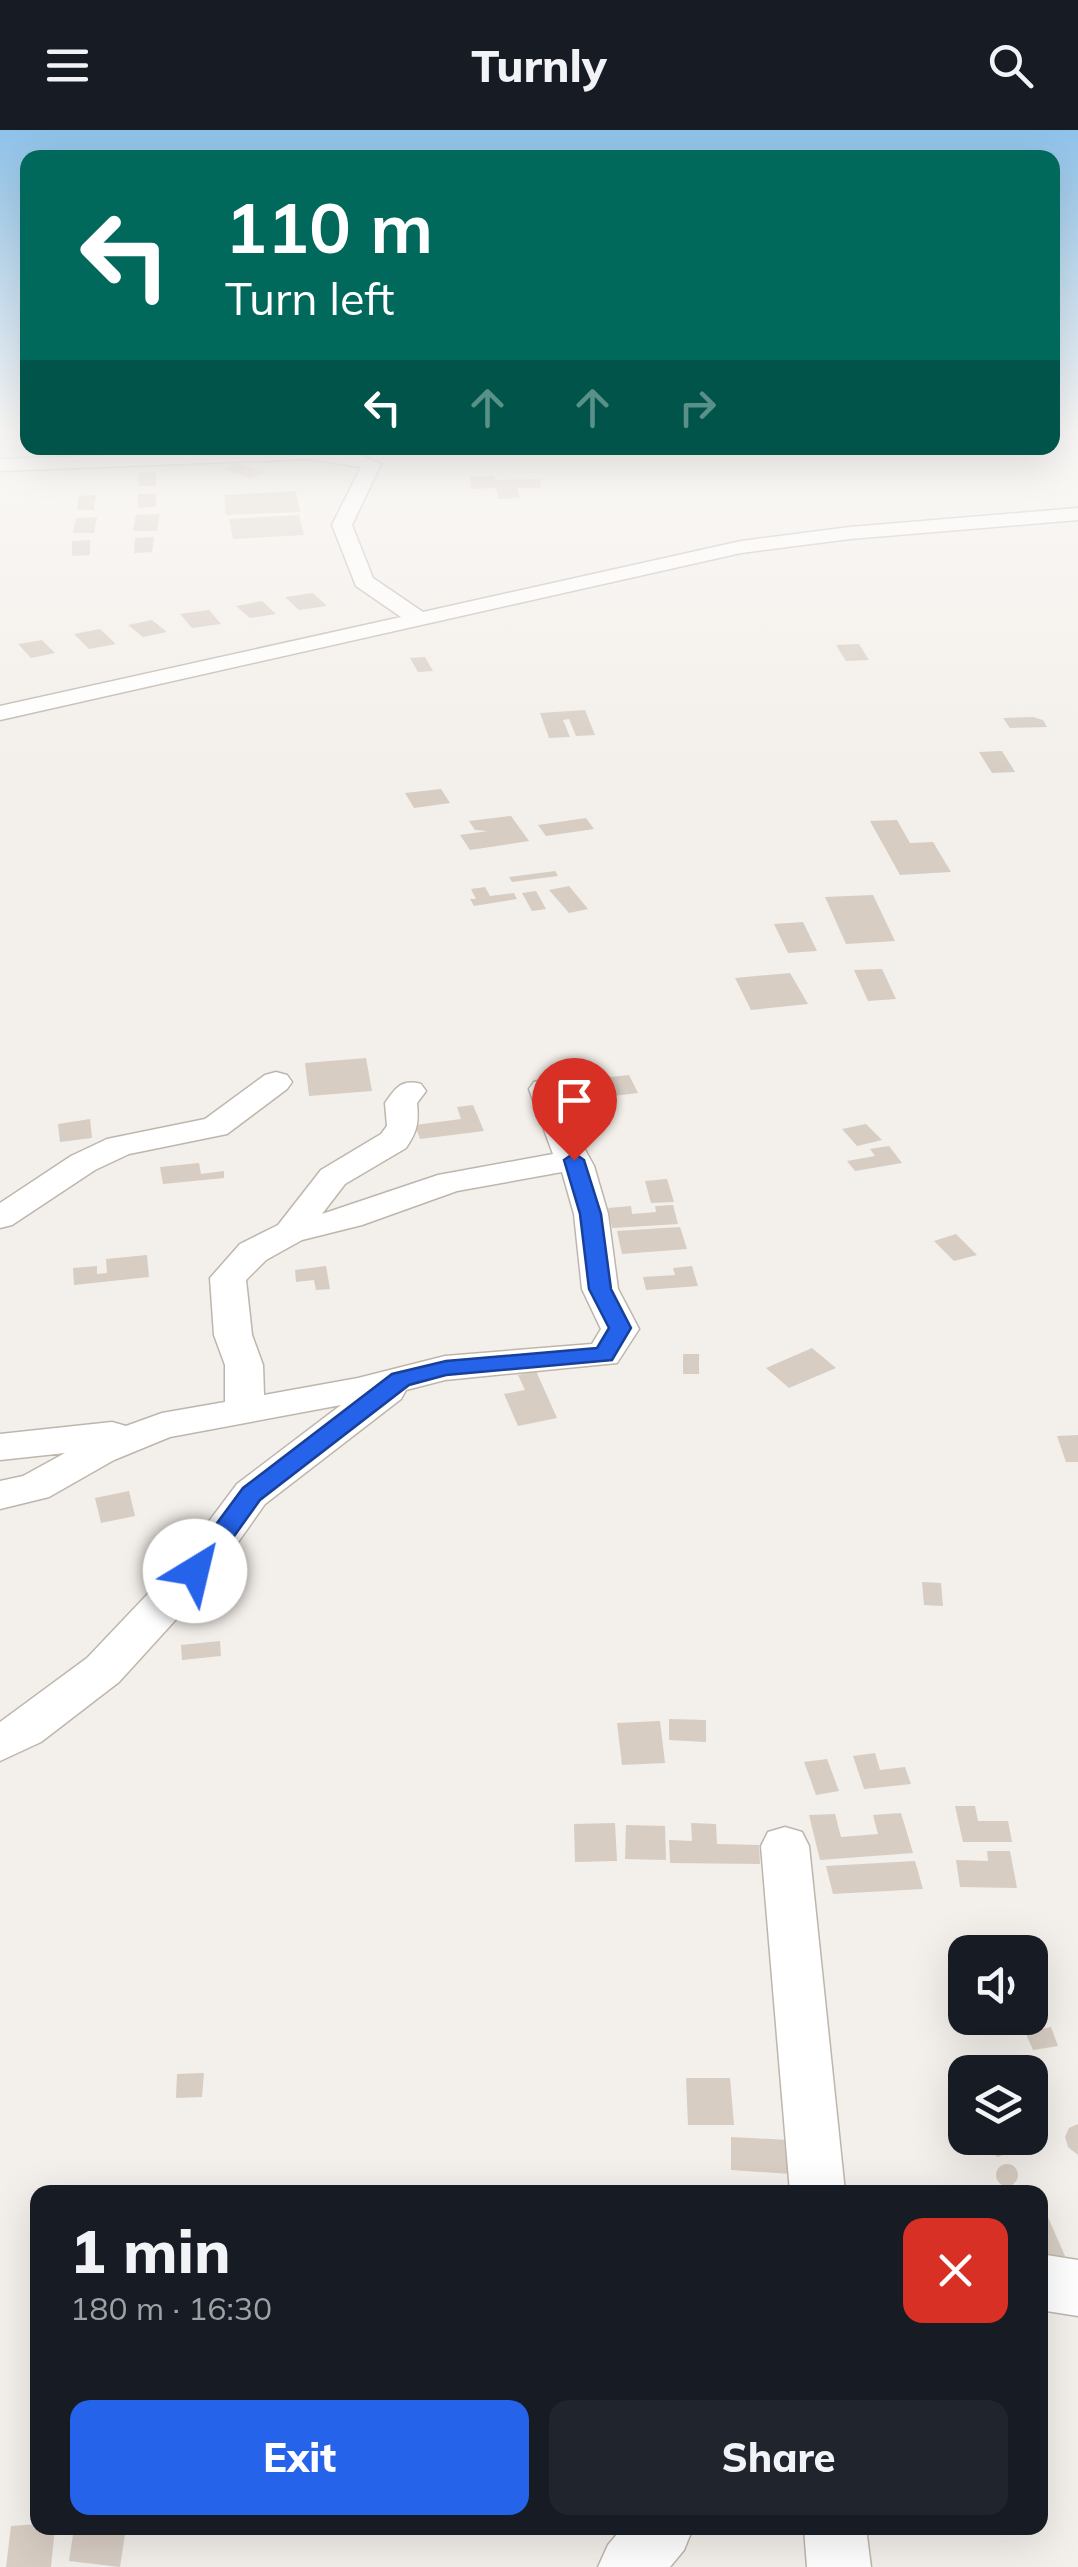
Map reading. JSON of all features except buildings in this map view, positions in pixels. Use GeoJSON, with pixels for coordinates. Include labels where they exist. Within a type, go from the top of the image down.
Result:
{"type":"FeatureCollection","features":[{"type":"Feature","properties":{"kind":"street"},"geometry":{"type":"LineString","coordinates":[[349,544],[364,580],[418,619]]}},
{"type":"Feature","properties":{"kind":"street"},"geometry":{"type":"LineString","coordinates":[[0,712],[766,544]]}},
{"type":"Feature","properties":{"kind":"street"},"geometry":{"type":"LineString","coordinates":[[0,1218],[83,1163],[120,1146],[170,1139],[214,1127],[243,1110],[276,1082]]}},
{"type":"Feature","properties":{"kind":"street"},"geometry":{"type":"LineString","coordinates":[[0,1447],[162,1426],[446,1368],[604,1354],[620,1328],[600,1289],[590,1214],[574,1160],[561,1137],[545,1089]]}},
{"type":"Feature","properties":{"kind":"street"},"geometry":{"type":"LineString","coordinates":[[290,1232],[333,1177],[394,1141],[403,1126],[401,1103],[410,1091]]}},
{"type":"Feature","properties":{"kind":"street"},"geometry":{"type":"LineString","coordinates":[[245,1411],[244,1366],[232,1335],[228,1278],[253,1252],[290,1232],[350,1218],[450,1182],[574,1160]]}},
{"type":"Feature","properties":{"kind":"street"},"geometry":{"type":"LineString","coordinates":[[0,1743],[24,1730],[103,1670],[195,1571],[252,1494],[400,1380]]}},
{"type":"Feature","properties":{"kind":"street"},"geometry":{"type":"LineString","coordinates":[[0,1495],[35,1487],[100,1451],[162,1426]]}},
{"type":"Feature","properties":{"kind":"street"},"geometry":{"type":"LineString","coordinates":[[785,1846],[817,2185]]}},
{"type":"Feature","properties":{"kind":"street"},"geometry":{"type":"LineString","coordinates":[[1048,2283],[1078,2288]]}},
{"type":"Feature","properties":{"kind":"street"},"geometry":{"type":"LineString","coordinates":[[630,2567],[656,2535]]}},
{"type":"Feature","properties":{"kind":"street"},"geometry":{"type":"LineString","coordinates":[[836,2535],[839,2567]]}},
{"type":"Feature","properties":{"kind":"route"},"geometry":{"type":"LineString","coordinates":[[195,1571],[252,1494],[400,1380],[446,1368],[604,1354],[620,1328],[600,1289],[590,1214],[574,1160]]}}]}
